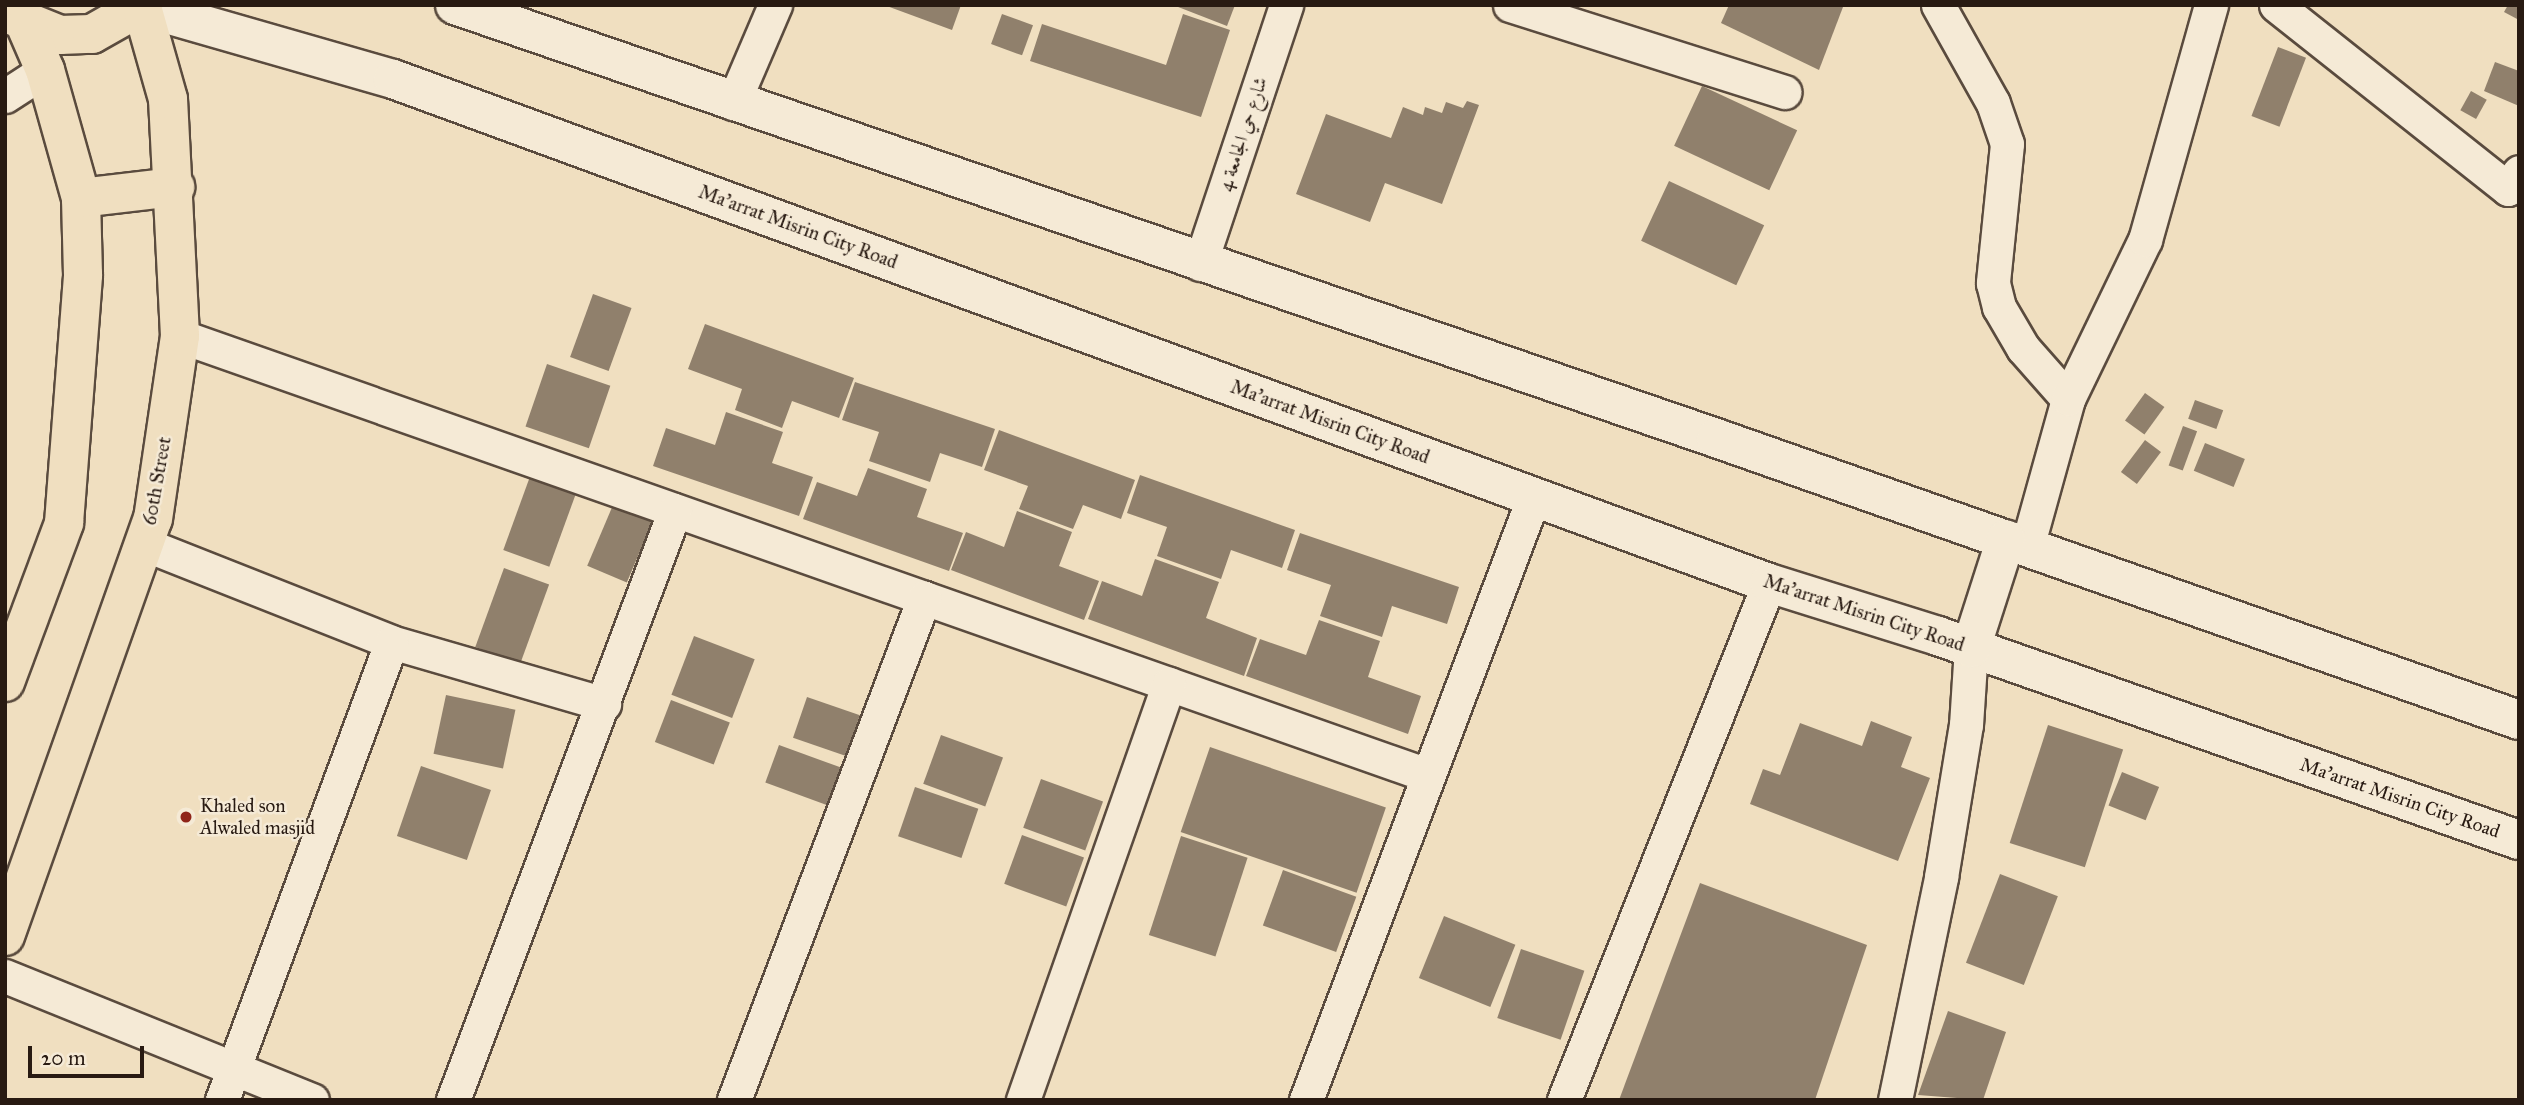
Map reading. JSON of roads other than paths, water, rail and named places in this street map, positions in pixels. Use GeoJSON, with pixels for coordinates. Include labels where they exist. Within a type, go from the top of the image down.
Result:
{"type":"FeatureCollection","features":[{"type":"Feature","properties":{"kind":"main road"},"geometry":{"type":"LineString","coordinates":[[455,5],[1200,264],[2017,543],[2519,720]]}},
{"type":"Feature","properties":{"kind":"main road"},"geometry":{"type":"LineString","coordinates":[[16,18],[60,36],[92,34],[142,6]]}},
{"type":"Feature","properties":{"kind":"main road","name":"60th Street"},"geometry":{"type":"LineString","coordinates":[[5,936],[144,544],[180,336],[175,187],[168,99],[142,6]]}},
{"type":"Feature","properties":{"kind":"main road","name":"Ma'arrat Misrin City Road"},"geometry":{"type":"LineString","coordinates":[[142,6],[393,79],[1769,583],[1971,648],[2519,840]]}},
{"type":"Feature","properties":{"kind":"main road"},"geometry":{"type":"LineString","coordinates":[[5,682],[64,523],[83,275],[81,198],[45,70],[16,18]]}},
{"type":"Feature","properties":{"kind":"main road"},"geometry":{"type":"LineString","coordinates":[[81,198],[175,187]]}},
{"type":"Feature","properties":{"kind":"main road"},"geometry":{"type":"LineString","coordinates":[[1971,648],[2017,543]]}},
{"type":"Feature","properties":{"kind":"street"},"geometry":{"type":"LineString","coordinates":[[733,103],[775,5]]}},
{"type":"Feature","properties":{"kind":"street","name":"شارع حي الجامعة 4"},"geometry":{"type":"LineString","coordinates":[[1200,264],[1286,5]]}},
{"type":"Feature","properties":{"kind":"street"},"geometry":{"type":"LineString","coordinates":[[1510,5],[1785,92]]}},
{"type":"Feature","properties":{"kind":"street"},"geometry":{"type":"LineString","coordinates":[[1938,5],[1993,103],[2007,144],[1993,283],[1999,307],[2023,348],[2068,399]]}},
{"type":"Feature","properties":{"kind":"street"},"geometry":{"type":"LineString","coordinates":[[2017,543],[2068,399],[2136,268],[2211,5]]}},
{"type":"Feature","properties":{"kind":"street"},"geometry":{"type":"LineString","coordinates":[[2287,9],[2508,189],[2519,172]]}},
{"type":"Feature","properties":{"kind":"street"},"geometry":{"type":"LineString","coordinates":[[5,96],[45,70]]}},
{"type":"Feature","properties":{"kind":"street"},"geometry":{"type":"LineString","coordinates":[[180,336],[1427,775]]}},
{"type":"Feature","properties":{"kind":"street"},"geometry":{"type":"LineString","coordinates":[[1306,1100],[1534,496]]}},
{"type":"Feature","properties":{"kind":"street"},"geometry":{"type":"LineString","coordinates":[[453,1100],[676,510]]}},
{"type":"Feature","properties":{"kind":"street"},"geometry":{"type":"LineString","coordinates":[[144,544],[391,642],[604,704]]}},
{"type":"Feature","properties":{"kind":"street"},"geometry":{"type":"LineString","coordinates":[[1564,1100],[1769,583]]}},
{"type":"Feature","properties":{"kind":"street"},"geometry":{"type":"LineString","coordinates":[[734,1100],[924,598]]}},
{"type":"Feature","properties":{"kind":"street"},"geometry":{"type":"LineString","coordinates":[[222,1100],[391,642]]}},
{"type":"Feature","properties":{"kind":"street"},"geometry":{"type":"LineString","coordinates":[[1895,1100],[1941,877],[1966,725],[1971,648]]}},
{"type":"Feature","properties":{"kind":"street"},"geometry":{"type":"LineString","coordinates":[[1023,1100],[1170,684]]}},
{"type":"Feature","properties":{"kind":"street"},"geometry":{"type":"LineString","coordinates":[[5,976],[312,1100]]}},
{"type":"Feature","properties":{"kind":"place","name":"Khaled son Alwaled masjid"},"geometry":{"type":"Point","coordinates":[186,817]}}]}
